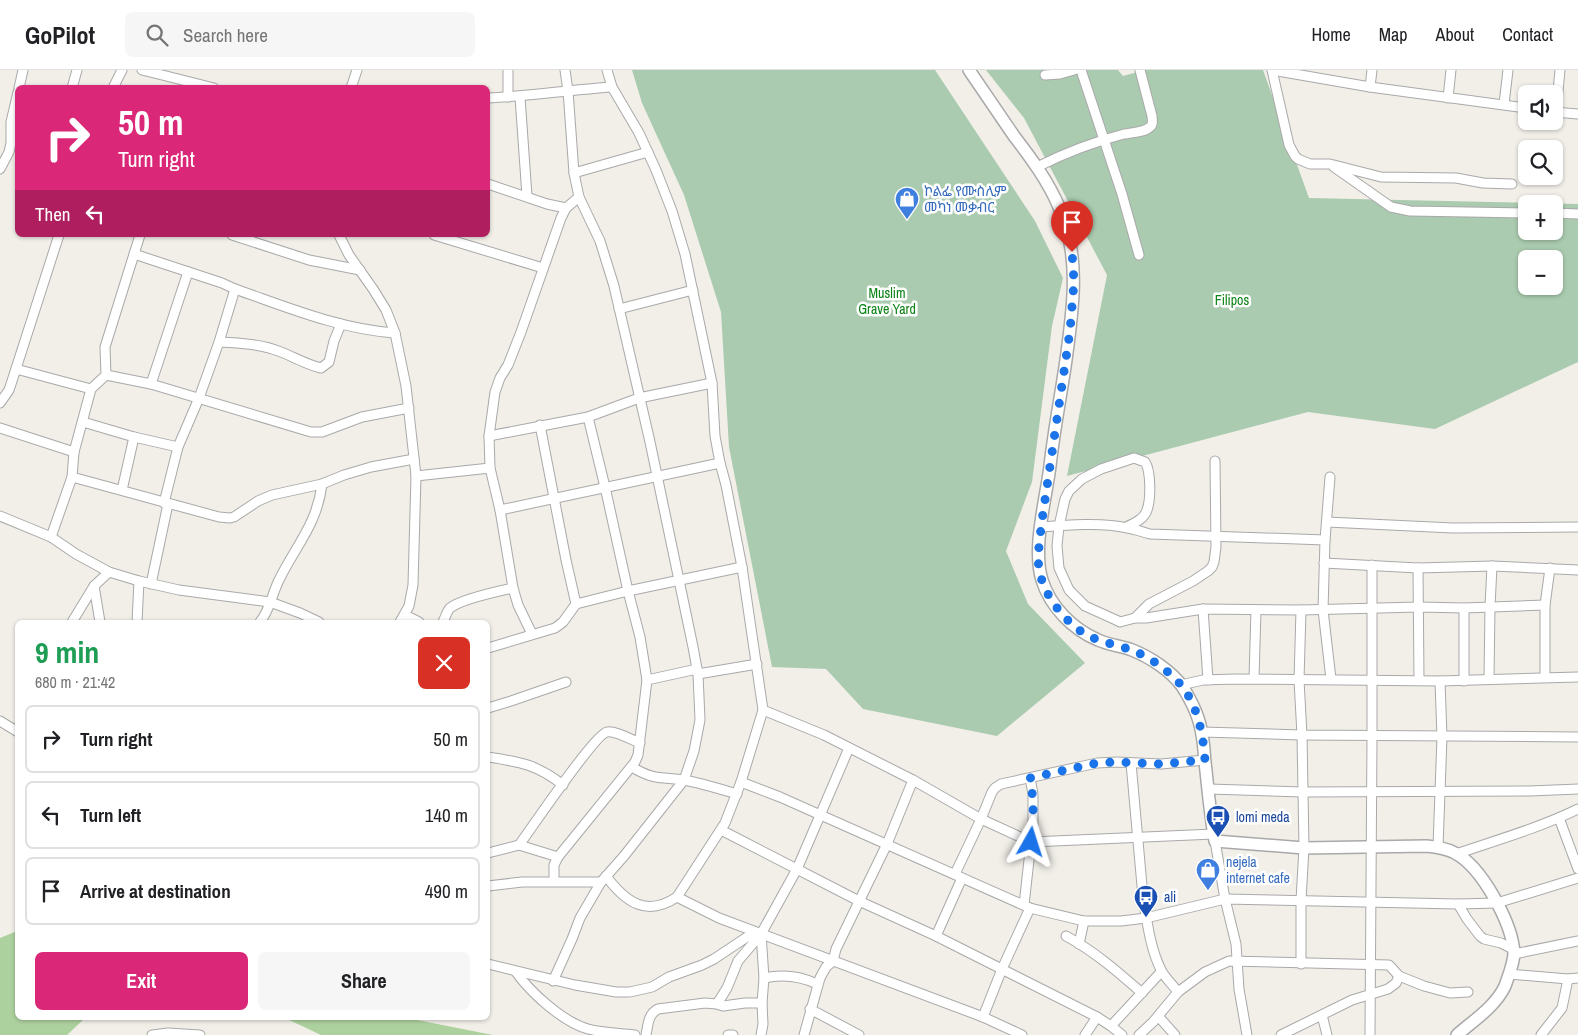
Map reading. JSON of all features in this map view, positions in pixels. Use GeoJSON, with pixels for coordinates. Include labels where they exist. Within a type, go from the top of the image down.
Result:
{"type":"FeatureCollection","features":[{"type":"Feature","properties":{"kind":"street"},"geometry":{"type":"LineString","coordinates":[[20,85],[24,70]]}},
{"type":"Feature","properties":{"kind":"street"},"geometry":{"type":"LineString","coordinates":[[73,85],[77,70]]}},
{"type":"Feature","properties":{"kind":"street"},"geometry":{"type":"LineString","coordinates":[[114,85],[122,70]]}},
{"type":"Feature","properties":{"kind":"street"},"geometry":{"type":"LineString","coordinates":[[142,70],[183,84]]}},
{"type":"Feature","properties":{"kind":"street"},"geometry":{"type":"LineString","coordinates":[[352,85],[357,70]]}},
{"type":"Feature","properties":{"kind":"street"},"geometry":{"type":"LineString","coordinates":[[508,70],[508,97]]}},
{"type":"Feature","properties":{"kind":"street"},"geometry":{"type":"LineString","coordinates":[[553,981],[580,918],[604,879],[684,780],[694,751],[700,720],[698,672],[619,308],[602,247],[580,197],[574,172],[565,70]]}},
{"type":"Feature","properties":{"kind":"street"},"geometry":{"type":"LineString","coordinates":[[490,886],[604,879],[629,900],[644,907],[659,906],[678,897],[721,830],[737,794],[763,710],[742,567],[715,436],[712,383],[679,230],[665,189],[639,133],[612,87],[607,70]]}},
{"type":"Feature","properties":{"kind":"street"},"geometry":{"type":"LineString","coordinates":[[969,70],[1037,167],[1060,208],[1072,252],[1074,282],[1070,331],[1041,527],[1038,559],[1040,571],[1046,590],[1060,612],[1069,621],[1087,635],[1108,644],[1134,651],[1167,671],[1181,685],[1193,708],[1202,732],[1214,838],[1234,936],[1238,989],[1247,1035]]}},
{"type":"Feature","properties":{"kind":"street"},"geometry":{"type":"LineString","coordinates":[[1046,75],[1074,70]]}},
{"type":"Feature","properties":{"kind":"street"},"geometry":{"type":"LineString","coordinates":[[1082,70],[1122,194],[1139,256]]}},
{"type":"Feature","properties":{"kind":"street"},"geometry":{"type":"LineString","coordinates":[[1037,167],[1076,149],[1104,139],[1144,130],[1152,125],[1152,116],[1140,70]]}},
{"type":"Feature","properties":{"kind":"street"},"geometry":{"type":"LineString","coordinates":[[1512,184],[1483,183],[1456,178],[1381,177],[1330,164],[1310,164],[1295,156],[1290,145],[1272,70],[1370,87],[1518,107]]}},
{"type":"Feature","properties":{"kind":"street"},"geometry":{"type":"LineString","coordinates":[[1370,87],[1372,70]]}},
{"type":"Feature","properties":{"kind":"street"},"geometry":{"type":"LineString","coordinates":[[1448,98],[1451,70]]}},
{"type":"Feature","properties":{"kind":"street"},"geometry":{"type":"LineString","coordinates":[[1504,104],[1508,70]]}},
{"type":"Feature","properties":{"kind":"street"},"geometry":{"type":"LineString","coordinates":[[1558,85],[1560,70]]}},
{"type":"Feature","properties":{"kind":"street"},"geometry":{"type":"LineString","coordinates":[[490,98],[520,97],[612,87]]}},
{"type":"Feature","properties":{"kind":"street"},"geometry":{"type":"LineString","coordinates":[[520,97],[527,196]]}},
{"type":"Feature","properties":{"kind":"street"},"geometry":{"type":"LineString","coordinates":[[0,169],[14,145],[10,122],[15,103]]}},
{"type":"Feature","properties":{"kind":"street"},"geometry":{"type":"LineString","coordinates":[[1563,113],[1578,114]]}},
{"type":"Feature","properties":{"kind":"street"},"geometry":{"type":"LineString","coordinates":[[574,172],[648,152]]}},
{"type":"Feature","properties":{"kind":"street"},"geometry":{"type":"LineString","coordinates":[[1330,164],[1390,207],[1410,211],[1518,213]]}},
{"type":"Feature","properties":{"kind":"street"},"geometry":{"type":"LineString","coordinates":[[490,185],[547,204],[566,208]]}},
{"type":"Feature","properties":{"kind":"street"},"geometry":{"type":"LineString","coordinates":[[532,634],[521,612],[513,588],[500,510],[490,468],[489,436],[495,392],[500,378],[511,358],[566,208],[580,197]]}},
{"type":"Feature","properties":{"kind":"street"},"geometry":{"type":"LineString","coordinates":[[1563,213],[1578,214]]}},
{"type":"Feature","properties":{"kind":"street"},"geometry":{"type":"LineString","coordinates":[[0,403],[9,390],[58,237]]}},
{"type":"Feature","properties":{"kind":"street"},"geometry":{"type":"LineString","coordinates":[[106,376],[105,347],[139,237]]}},
{"type":"Feature","properties":{"kind":"street"},"geometry":{"type":"LineString","coordinates":[[238,237],[309,260],[360,270]]}},
{"type":"Feature","properties":{"kind":"street"},"geometry":{"type":"LineString","coordinates":[[340,237],[346,250],[382,302],[395,333],[409,408],[416,476],[413,585],[412,596],[402,619]]}},
{"type":"Feature","properties":{"kind":"street"},"geometry":{"type":"LineString","coordinates":[[441,237],[543,268]]}},
{"type":"Feature","properties":{"kind":"street"},"geometry":{"type":"LineString","coordinates":[[134,254],[341,324],[379,332],[395,333]]}},
{"type":"Feature","properties":{"kind":"street"},"geometry":{"type":"LineString","coordinates":[[151,384],[188,272]]}},
{"type":"Feature","properties":{"kind":"street"},"geometry":{"type":"LineString","coordinates":[[151,584],[178,447],[200,398],[235,289]]}},
{"type":"Feature","properties":{"kind":"street"},"geometry":{"type":"LineString","coordinates":[[619,308],[693,290]]}},
{"type":"Feature","properties":{"kind":"street"},"geometry":{"type":"LineString","coordinates":[[219,342],[260,346],[279,351],[321,368],[328,362],[341,324]]}},
{"type":"Feature","properties":{"kind":"street"},"geometry":{"type":"LineString","coordinates":[[16,370],[91,389]]}},
{"type":"Feature","properties":{"kind":"street"},"geometry":{"type":"LineString","coordinates":[[106,376],[151,384],[302,430],[317,432],[362,417],[409,408]]}},
{"type":"Feature","properties":{"kind":"street"},"geometry":{"type":"LineString","coordinates":[[51,537],[72,477],[74,452],[84,422],[91,389],[106,376]]}},
{"type":"Feature","properties":{"kind":"street"},"geometry":{"type":"LineString","coordinates":[[489,436],[588,416],[639,398],[712,383]]}},
{"type":"Feature","properties":{"kind":"street"},"geometry":{"type":"LineString","coordinates":[[554,881],[554,865],[558,857],[632,767],[638,755],[648,680],[640,636],[588,416]]}},
{"type":"Feature","properties":{"kind":"street"},"geometry":{"type":"LineString","coordinates":[[84,422],[178,447]]}},
{"type":"Feature","properties":{"kind":"street"},"geometry":{"type":"LineString","coordinates":[[540,425],[576,604]]}},
{"type":"Feature","properties":{"kind":"street"},"geometry":{"type":"LineString","coordinates":[[0,428],[74,452]]}},
{"type":"Feature","properties":{"kind":"street"},"geometry":{"type":"LineString","coordinates":[[122,490],[134,436]]}},
{"type":"Feature","properties":{"kind":"street"},"geometry":{"type":"LineString","coordinates":[[1126,527],[1138,522],[1148,509],[1150,490],[1148,466],[1145,462],[1134,458],[1091,473],[1074,486],[1065,499],[1057,546],[1059,568],[1069,590],[1085,606],[1120,622],[1203,608],[1323,610],[1545,605]]}},
{"type":"Feature","properties":{"kind":"street"},"geometry":{"type":"LineString","coordinates":[[72,477],[219,517],[230,518],[272,495],[322,484],[371,467],[414,459]]}},
{"type":"Feature","properties":{"kind":"street"},"geometry":{"type":"LineString","coordinates":[[1135,618],[1149,604],[1185,586],[1208,571],[1214,562],[1216,535],[1215,461]]}},
{"type":"Feature","properties":{"kind":"street"},"geometry":{"type":"LineString","coordinates":[[500,510],[720,463]]}},
{"type":"Feature","properties":{"kind":"street"},"geometry":{"type":"LineString","coordinates":[[416,476],[490,468]]}},
{"type":"Feature","properties":{"kind":"street"},"geometry":{"type":"LineString","coordinates":[[1330,477],[1325,540],[1323,610],[1331,679]]}},
{"type":"Feature","properties":{"kind":"street"},"geometry":{"type":"LineString","coordinates":[[262,620],[266,615],[279,579],[313,519],[320,500],[322,484]]}},
{"type":"Feature","properties":{"kind":"street"},"geometry":{"type":"LineString","coordinates":[[0,516],[51,537],[76,554],[109,572],[178,590],[270,602],[315,620]]}},
{"type":"Feature","properties":{"kind":"street"},"geometry":{"type":"LineString","coordinates":[[1327,522],[1453,528],[1578,527]]}},
{"type":"Feature","properties":{"kind":"street"},"geometry":{"type":"LineString","coordinates":[[1041,527],[1126,527],[1150,534],[1325,540]]}},
{"type":"Feature","properties":{"kind":"street"},"geometry":{"type":"LineString","coordinates":[[1324,563],[1418,568],[1492,566],[1578,570]]}},
{"type":"Feature","properties":{"kind":"street"},"geometry":{"type":"LineString","coordinates":[[1370,1035],[1372,565]]}},
{"type":"Feature","properties":{"kind":"street"},"geometry":{"type":"LineString","coordinates":[[1489,680],[1492,566]]}},
{"type":"Feature","properties":{"kind":"street"},"geometry":{"type":"LineString","coordinates":[[490,647],[556,628],[563,622],[576,604],[742,567]]}},
{"type":"Feature","properties":{"kind":"street"},"geometry":{"type":"LineString","coordinates":[[1418,568],[1419,680]]}},
{"type":"Feature","properties":{"kind":"street"},"geometry":{"type":"LineString","coordinates":[[1545,677],[1545,605],[1550,568]]}},
{"type":"Feature","properties":{"kind":"street"},"geometry":{"type":"LineString","coordinates":[[73,620],[94,586],[109,572]]}},
{"type":"Feature","properties":{"kind":"street"},"geometry":{"type":"LineString","coordinates":[[137,620],[139,581]]}},
{"type":"Feature","properties":{"kind":"street"},"geometry":{"type":"LineString","coordinates":[[94,586],[100,620]]}},
{"type":"Feature","properties":{"kind":"street"},"geometry":{"type":"LineString","coordinates":[[444,620],[452,607],[513,588]]}},
{"type":"Feature","properties":{"kind":"street"},"geometry":{"type":"LineString","coordinates":[[1203,608],[1208,680]]}},
{"type":"Feature","properties":{"kind":"street"},"geometry":{"type":"LineString","coordinates":[[1464,608],[1464,681]]}},
{"type":"Feature","properties":{"kind":"street"},"geometry":{"type":"LineString","coordinates":[[1254,678],[1256,610]]}},
{"type":"Feature","properties":{"kind":"street"},"geometry":{"type":"LineString","coordinates":[[1301,610],[1299,680],[1304,848],[1301,900],[1301,964]]}},
{"type":"Feature","properties":{"kind":"street"},"geometry":{"type":"LineString","coordinates":[[648,680],[757,664]]}},
{"type":"Feature","properties":{"kind":"street"},"geometry":{"type":"LineString","coordinates":[[1181,685],[1208,680],[1254,678],[1331,679],[1371,682],[1578,677]]}},
{"type":"Feature","properties":{"kind":"street"},"geometry":{"type":"LineString","coordinates":[[1438,847],[1442,737],[1440,681]]}},
{"type":"Feature","properties":{"kind":"street"},"geometry":{"type":"LineString","coordinates":[[490,707],[566,682]]}},
{"type":"Feature","properties":{"kind":"street"},"geometry":{"type":"LineString","coordinates":[[763,710],[824,735],[913,780],[981,819],[1031,842],[1214,838],[1304,848],[1438,847],[1456,854],[1472,867],[1497,903],[1508,927],[1514,952],[1509,974],[1496,1000],[1457,1035]]}},
{"type":"Feature","properties":{"kind":"street"},"geometry":{"type":"LineString","coordinates":[[0,721],[15,730]]}},
{"type":"Feature","properties":{"kind":"street"},"geometry":{"type":"LineString","coordinates":[[519,845],[584,754],[602,734],[612,732],[640,744]]}},
{"type":"Feature","properties":{"kind":"street"},"geometry":{"type":"LineString","coordinates":[[1202,732],[1442,737],[1578,737]]}},
{"type":"Feature","properties":{"kind":"street"},"geometry":{"type":"LineString","coordinates":[[717,1004],[738,961],[761,934],[797,869],[849,748]]}},
{"type":"Feature","properties":{"kind":"street"},"geometry":{"type":"LineString","coordinates":[[490,757],[526,763],[563,785]]}},
{"type":"Feature","properties":{"kind":"street"},"geometry":{"type":"LineString","coordinates":[[936,936],[981,819],[992,792],[997,786],[1097,763],[1161,764],[1205,760]]}},
{"type":"Feature","properties":{"kind":"street"},"geometry":{"type":"LineString","coordinates":[[1131,763],[1146,918],[1154,953],[1161,972],[1178,992]]}},
{"type":"Feature","properties":{"kind":"street"},"geometry":{"type":"LineString","coordinates":[[632,767],[646,776],[684,780],[737,794]]}},
{"type":"Feature","properties":{"kind":"street"},"geometry":{"type":"LineString","coordinates":[[983,1016],[1027,907],[1034,810],[1030,778]]}},
{"type":"Feature","properties":{"kind":"street"},"geometry":{"type":"LineString","coordinates":[[804,1035],[817,984],[823,971],[833,961],[836,949],[887,844],[913,780]]}},
{"type":"Feature","properties":{"kind":"street"},"geometry":{"type":"LineString","coordinates":[[741,782],[780,797],[1027,907],[1084,921],[1121,922],[1226,899],[1458,904],[1497,903],[1578,878]]}},
{"type":"Feature","properties":{"kind":"street"},"geometry":{"type":"LineString","coordinates":[[1209,789],[1303,792],[1578,789]]}},
{"type":"Feature","properties":{"kind":"street"},"geometry":{"type":"LineString","coordinates":[[1456,854],[1559,818],[1578,809]]}},
{"type":"Feature","properties":{"kind":"street"},"geometry":{"type":"LineString","coordinates":[[1559,818],[1578,868]]}},
{"type":"Feature","properties":{"kind":"street"},"geometry":{"type":"LineString","coordinates":[[721,830],[859,901],[936,936],[1097,1016],[1122,1035]]}},
{"type":"Feature","properties":{"kind":"street"},"geometry":{"type":"LineString","coordinates":[[490,852],[519,845],[558,857]]}},
{"type":"Feature","properties":{"kind":"street"},"geometry":{"type":"LineString","coordinates":[[678,897],[719,918],[983,1016],[1022,1035]]}},
{"type":"Feature","properties":{"kind":"street"},"geometry":{"type":"LineString","coordinates":[[1458,904],[1480,936],[1484,939],[1501,943],[1514,952],[1578,941]]}},
{"type":"Feature","properties":{"kind":"street"},"geometry":{"type":"LineString","coordinates":[[1079,944],[1084,921]]}},
{"type":"Feature","properties":{"kind":"street"},"geometry":{"type":"LineString","coordinates":[[760,1035],[763,1024],[764,978],[761,934]]}},
{"type":"Feature","properties":{"kind":"street"},"geometry":{"type":"LineString","coordinates":[[490,965],[553,981],[598,990],[616,992],[640,990],[652,987],[702,965],[747,937],[761,934]]}},
{"type":"Feature","properties":{"kind":"street"},"geometry":{"type":"LineString","coordinates":[[1066,936],[1114,969],[1142,993]]}},
{"type":"Feature","properties":{"kind":"street"},"geometry":{"type":"LineString","coordinates":[[1142,1034],[1178,992],[1205,972],[1229,960],[1301,964],[1389,965],[1399,976],[1438,990],[1450,993],[1468,992]]}},
{"type":"Feature","properties":{"kind":"street"},"geometry":{"type":"LineString","coordinates":[[516,972],[533,993],[571,1021],[589,1029],[635,1035]]}},
{"type":"Feature","properties":{"kind":"street"},"geometry":{"type":"LineString","coordinates":[[1111,1026],[1161,972]]}},
{"type":"Feature","properties":{"kind":"street"},"geometry":{"type":"LineString","coordinates":[[1509,974],[1568,979],[1578,978]]}},
{"type":"Feature","properties":{"kind":"street"},"geometry":{"type":"LineString","coordinates":[[1281,1035],[1352,1000],[1388,989],[1396,983],[1399,976]]}},
{"type":"Feature","properties":{"kind":"street"},"geometry":{"type":"LineString","coordinates":[[764,978],[798,977],[817,984]]}},
{"type":"Feature","properties":{"kind":"street"},"geometry":{"type":"LineString","coordinates":[[1541,1035],[1562,1008],[1568,979]]}},
{"type":"Feature","properties":{"kind":"street"},"geometry":{"type":"LineString","coordinates":[[646,1035],[650,1016],[654,1011],[705,1003],[723,1006],[762,1002]]}},
{"type":"Feature","properties":{"kind":"street"},"geometry":{"type":"LineString","coordinates":[[810,1009],[859,1035]]}},
{"type":"Feature","properties":{"kind":"street"},"geometry":{"type":"LineString","coordinates":[[1322,1015],[1326,1035]]}},
{"type":"Feature","properties":{"kind":"street"},"geometry":{"type":"LineString","coordinates":[[1085,1035],[1097,1016]]}},
{"type":"Feature","properties":{"kind":"street"},"geometry":{"type":"LineString","coordinates":[[1158,1016],[1175,1035]]}},
{"type":"Feature","properties":{"kind":"street"},"geometry":{"type":"LineString","coordinates":[[152,1035],[168,1033],[200,1035]]}},
{"type":"Feature","properties":{"kind":"street"},"geometry":{"type":"LineString","coordinates":[[728,1035],[733,1035]]}},
{"type":"Feature","properties":{"kind":"green space","name":"Muslim Grave Yard"},"geometry":{"type":"Polygon","coordinates":[[[632,70],[935,70],[1035,221],[1063,278],[1052,326],[1032,482],[1006,551],[1028,604],[1085,663],[997,736],[863,709],[826,669],[772,667],[729,447],[721,312],[684,195],[642,103],[632,70]]]}},
{"type":"Feature","properties":{"kind":"green space","name":"Filipos"},"geometry":{"type":"Polygon","coordinates":[[[986,70],[1118,70],[1123,76],[1145,70],[1263,70],[1309,198],[1518,203],[1518,240],[1563,240],[1563,204],[1578,204],[1578,362],[1435,429],[1308,412],[1067,476],[1107,275],[1024,118],[986,70]]]}},
{"type":"Feature","properties":{"kind":"green space"},"geometry":{"type":"Polygon","coordinates":[[[15,932],[15,1020],[83,1020],[67,1035],[0,1035],[0,938],[15,932]]]}},
{"type":"Feature","properties":{"kind":"green space"},"geometry":{"type":"Polygon","coordinates":[[[289,1020],[417,1020],[493,1035],[321,1035],[289,1020]]]}},
{"type":"Feature","properties":{"kind":"place","name":"ኮልፌ የሙስሊም መካነ መቃብር"},"geometry":{"type":"Point","coordinates":[907,220]}},
{"type":"Feature","properties":{"kind":"place","name":"lomi meda"},"geometry":{"type":"Point","coordinates":[1218,838]}},
{"type":"Feature","properties":{"kind":"place","name":"nejela internet cafe"},"geometry":{"type":"Point","coordinates":[1208,891]}},
{"type":"Feature","properties":{"kind":"place","name":"ali"},"geometry":{"type":"Point","coordinates":[1146,918]}},
{"type":"Feature","properties":{"kind":"route"},"geometry":{"type":"LineString","coordinates":[[1031,842],[1034,810],[1030,778],[1097,763],[1161,764],[1205,760],[1202,732],[1193,708],[1181,685],[1167,671],[1146,657],[1134,651],[1097,640],[1076,627],[1060,612],[1052,601],[1040,571],[1038,559],[1041,527],[1070,331],[1074,282],[1072,252]]}}]}
